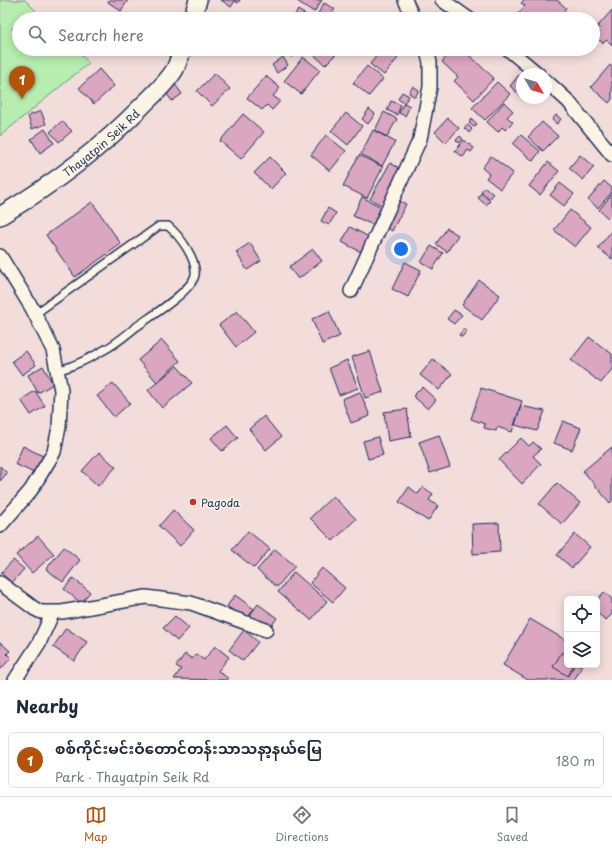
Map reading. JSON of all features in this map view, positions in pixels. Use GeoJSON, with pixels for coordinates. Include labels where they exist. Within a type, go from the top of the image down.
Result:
{"type":"FeatureCollection","features":[{"type":"Feature","properties":{"kind":"street"},"geometry":{"type":"LineString","coordinates":[[194,12],[198,0]]}},
{"type":"Feature","properties":{"kind":"street"},"geometry":{"type":"LineString","coordinates":[[405,0],[411,12]]}},
{"type":"Feature","properties":{"kind":"street"},"geometry":{"type":"LineString","coordinates":[[442,0],[460,12]]}},
{"type":"Feature","properties":{"kind":"street","name":"Thayatpin Seik Rd"},"geometry":{"type":"LineString","coordinates":[[0,216],[33,196],[93,152],[130,119],[158,90],[175,69],[180,56]]}},
{"type":"Feature","properties":{"kind":"street"},"geometry":{"type":"LineString","coordinates":[[352,291],[420,139],[430,87],[430,62],[428,56]]}},
{"type":"Feature","properties":{"kind":"street"},"geometry":{"type":"LineString","coordinates":[[516,56],[531,68]]}},
{"type":"Feature","properties":{"kind":"street"},"geometry":{"type":"LineString","coordinates":[[552,86],[568,101],[612,155]]}},
{"type":"Feature","properties":{"kind":"street"},"geometry":{"type":"LineString","coordinates":[[0,256],[35,314],[53,350],[61,390],[59,427],[54,452],[30,490],[0,526]]}},
{"type":"Feature","properties":{"kind":"street"},"geometry":{"type":"LineString","coordinates":[[0,583],[41,612],[62,612],[146,597],[191,603],[266,630]]}},
{"type":"Feature","properties":{"kind":"street"},"geometry":{"type":"LineString","coordinates":[[14,680],[39,643],[53,612]]}},
{"type":"Feature","properties":{"kind":"lane"},"geometry":{"type":"LineString","coordinates":[[35,314],[158,226],[168,226],[178,235],[194,267],[195,277],[190,285],[170,303],[106,350],[77,365],[57,371]]}},
{"type":"Feature","properties":{"kind":"green space"},"geometry":{"type":"Polygon","coordinates":[[[0,0],[25,0],[37,12],[12,12],[12,56],[82,56],[89,63],[0,136],[0,0]]]}},
{"type":"Feature","properties":{"kind":"building"},"geometry":{"type":"Polygon","coordinates":[[[109,0],[128,0],[121,11],[108,2],[109,0]]]}},
{"type":"Feature","properties":{"kind":"building"},"geometry":{"type":"Polygon","coordinates":[[[221,0],[240,0],[238,3],[235,1],[231,7],[221,0]]]}},
{"type":"Feature","properties":{"kind":"building"},"geometry":{"type":"Polygon","coordinates":[[[322,0],[314,12],[297,1],[322,0]]]}},
{"type":"Feature","properties":{"kind":"building"},"geometry":{"type":"Polygon","coordinates":[[[524,0],[557,0],[566,8],[563,12],[520,12],[525,6],[521,3],[524,0]]]}},
{"type":"Feature","properties":{"kind":"building"},"geometry":{"type":"Polygon","coordinates":[[[324,3],[335,9],[333,12],[319,12],[324,3]]]}},
{"type":"Feature","properties":{"kind":"building"},"geometry":{"type":"Polygon","coordinates":[[[612,10],[612,45],[607,40],[603,43],[600,41],[600,24],[612,10]]]}},
{"type":"Feature","properties":{"kind":"building"},"geometry":{"type":"Polygon","coordinates":[[[315,56],[334,56],[325,65],[315,56]]]}},
{"type":"Feature","properties":{"kind":"building"},"geometry":{"type":"Polygon","coordinates":[[[376,56],[395,56],[398,58],[384,75],[370,64],[376,56]]]}},
{"type":"Feature","properties":{"kind":"building"},"geometry":{"type":"Polygon","coordinates":[[[447,56],[470,56],[494,78],[474,100],[454,81],[458,77],[442,62],[447,56]]]}},
{"type":"Feature","properties":{"kind":"building"},"geometry":{"type":"Polygon","coordinates":[[[283,57],[288,65],[277,73],[272,65],[283,57]]]}},
{"type":"Feature","properties":{"kind":"building"},"geometry":{"type":"Polygon","coordinates":[[[303,57],[320,70],[301,94],[284,81],[303,57]]]}},
{"type":"Feature","properties":{"kind":"building"},"geometry":{"type":"Polygon","coordinates":[[[610,65],[612,67],[612,99],[609,103],[591,87],[610,65]]]}},
{"type":"Feature","properties":{"kind":"building"},"geometry":{"type":"Polygon","coordinates":[[[367,66],[383,79],[369,96],[353,83],[367,66]]]}},
{"type":"Feature","properties":{"kind":"building"},"geometry":{"type":"Polygon","coordinates":[[[99,69],[114,86],[94,104],[79,88],[99,69]]]}},
{"type":"Feature","properties":{"kind":"building"},"geometry":{"type":"Polygon","coordinates":[[[215,73],[230,89],[212,106],[197,91],[215,73]]]}},
{"type":"Feature","properties":{"kind":"building"},"geometry":{"type":"Polygon","coordinates":[[[266,76],[280,88],[273,96],[280,101],[272,110],[267,105],[262,110],[247,98],[266,76]]]}},
{"type":"Feature","properties":{"kind":"building"},"geometry":{"type":"Polygon","coordinates":[[[516,79],[516,92],[510,86],[516,79]]]}},
{"type":"Feature","properties":{"kind":"building"},"geometry":{"type":"Polygon","coordinates":[[[497,82],[510,94],[485,120],[472,108],[497,82]]]}},
{"type":"Feature","properties":{"kind":"building"},"geometry":{"type":"Polygon","coordinates":[[[174,83],[182,94],[172,101],[164,90],[174,83]]]}},
{"type":"Feature","properties":{"kind":"building"},"geometry":{"type":"Polygon","coordinates":[[[413,86],[419,90],[415,97],[409,93],[413,86]]]}},
{"type":"Feature","properties":{"kind":"building"},"geometry":{"type":"Polygon","coordinates":[[[402,92],[409,96],[404,103],[398,99],[402,92]]]}},
{"type":"Feature","properties":{"kind":"building"},"geometry":{"type":"Polygon","coordinates":[[[391,101],[401,105],[397,115],[387,110],[391,101]]]}},
{"type":"Feature","properties":{"kind":"building"},"geometry":{"type":"Polygon","coordinates":[[[504,102],[513,111],[507,117],[513,122],[505,130],[502,127],[498,132],[487,122],[504,102]]]}},
{"type":"Feature","properties":{"kind":"building"},"geometry":{"type":"Polygon","coordinates":[[[404,103],[410,106],[405,116],[399,113],[404,103]]]}},
{"type":"Feature","properties":{"kind":"building"},"geometry":{"type":"Polygon","coordinates":[[[369,109],[375,114],[368,124],[362,119],[369,109]]]}},
{"type":"Feature","properties":{"kind":"building"},"geometry":{"type":"Polygon","coordinates":[[[41,111],[46,124],[32,129],[28,116],[41,111]]]}},
{"type":"Feature","properties":{"kind":"building"},"geometry":{"type":"Polygon","coordinates":[[[384,112],[397,119],[387,137],[375,130],[384,112]]]}},
{"type":"Feature","properties":{"kind":"building"},"geometry":{"type":"Polygon","coordinates":[[[346,113],[362,126],[348,145],[331,131],[346,113]]]}},
{"type":"Feature","properties":{"kind":"building"},"geometry":{"type":"Polygon","coordinates":[[[243,114],[264,132],[241,159],[220,141],[243,114]]]}},
{"type":"Feature","properties":{"kind":"building"},"geometry":{"type":"Polygon","coordinates":[[[556,115],[561,119],[557,124],[552,120],[556,115]]]}},
{"type":"Feature","properties":{"kind":"building"},"geometry":{"type":"Polygon","coordinates":[[[448,118],[459,128],[446,143],[435,132],[448,118]]]}},
{"type":"Feature","properties":{"kind":"building"},"geometry":{"type":"Polygon","coordinates":[[[472,119],[477,124],[474,127],[469,123],[472,119]]]}},
{"type":"Feature","properties":{"kind":"building"},"geometry":{"type":"Polygon","coordinates":[[[62,121],[72,131],[59,142],[50,132],[62,121]]]}},
{"type":"Feature","properties":{"kind":"building"},"geometry":{"type":"Polygon","coordinates":[[[542,122],[558,136],[543,151],[528,137],[542,122]]]}},
{"type":"Feature","properties":{"kind":"building"},"geometry":{"type":"Polygon","coordinates":[[[468,125],[472,129],[469,133],[464,128],[468,125]]]}},
{"type":"Feature","properties":{"kind":"building"},"geometry":{"type":"Polygon","coordinates":[[[45,129],[54,143],[40,153],[31,139],[45,129]]]}},
{"type":"Feature","properties":{"kind":"building"},"geometry":{"type":"Polygon","coordinates":[[[373,130],[395,142],[382,166],[361,154],[373,130]]]}},
{"type":"Feature","properties":{"kind":"building"},"geometry":{"type":"Polygon","coordinates":[[[326,135],[346,151],[330,171],[311,155],[326,135]]]}},
{"type":"Feature","properties":{"kind":"building"},"geometry":{"type":"Polygon","coordinates":[[[521,135],[540,151],[533,161],[513,144],[521,135]]]}},
{"type":"Feature","properties":{"kind":"building"},"geometry":{"type":"Polygon","coordinates":[[[460,136],[463,139],[459,143],[456,140],[460,136]]]}},
{"type":"Feature","properties":{"kind":"building"},"geometry":{"type":"Polygon","coordinates":[[[464,140],[474,148],[471,152],[468,150],[463,157],[455,151],[464,140]]]}},
{"type":"Feature","properties":{"kind":"building"},"geometry":{"type":"Polygon","coordinates":[[[359,155],[383,167],[367,198],[343,186],[359,155]]]}},
{"type":"Feature","properties":{"kind":"building"},"geometry":{"type":"Polygon","coordinates":[[[580,155],[594,167],[583,180],[569,168],[580,155]]]}},
{"type":"Feature","properties":{"kind":"building"},"geometry":{"type":"Polygon","coordinates":[[[491,156],[513,173],[500,189],[486,178],[489,174],[482,168],[491,156]]]}},
{"type":"Feature","properties":{"kind":"building"},"geometry":{"type":"Polygon","coordinates":[[[270,157],[286,173],[271,189],[254,173],[270,157]]]}},
{"type":"Feature","properties":{"kind":"building"},"geometry":{"type":"Polygon","coordinates":[[[548,162],[559,171],[540,195],[529,186],[548,162]]]}},
{"type":"Feature","properties":{"kind":"building"},"geometry":{"type":"Polygon","coordinates":[[[390,163],[403,170],[383,206],[370,199],[390,163]]]}},
{"type":"Feature","properties":{"kind":"building"},"geometry":{"type":"Polygon","coordinates":[[[604,181],[612,188],[612,192],[598,208],[588,200],[604,181]]]}},
{"type":"Feature","properties":{"kind":"building"},"geometry":{"type":"Polygon","coordinates":[[[560,183],[574,194],[564,206],[550,195],[560,183]]]}},
{"type":"Feature","properties":{"kind":"building"},"geometry":{"type":"Polygon","coordinates":[[[485,187],[493,194],[490,199],[481,191],[485,187]]]}},
{"type":"Feature","properties":{"kind":"building"},"geometry":{"type":"Polygon","coordinates":[[[481,193],[490,201],[486,205],[478,198],[481,193]]]}},
{"type":"Feature","properties":{"kind":"building"},"geometry":{"type":"Polygon","coordinates":[[[612,194],[612,214],[608,218],[599,210],[612,194]]]}},
{"type":"Feature","properties":{"kind":"building"},"geometry":{"type":"Polygon","coordinates":[[[362,197],[381,207],[373,225],[353,216],[362,197]]]}},
{"type":"Feature","properties":{"kind":"building"},"geometry":{"type":"Polygon","coordinates":[[[396,199],[406,204],[392,231],[383,226],[396,199]]]}},
{"type":"Feature","properties":{"kind":"building"},"geometry":{"type":"Polygon","coordinates":[[[92,202],[121,244],[75,277],[46,235],[92,202]]]}},
{"type":"Feature","properties":{"kind":"building"},"geometry":{"type":"Polygon","coordinates":[[[328,208],[336,213],[329,225],[321,221],[328,208]]]}},
{"type":"Feature","properties":{"kind":"building"},"geometry":{"type":"Polygon","coordinates":[[[570,210],[591,227],[575,247],[554,230],[570,210]]]}},
{"type":"Feature","properties":{"kind":"building"},"geometry":{"type":"Polygon","coordinates":[[[350,227],[369,237],[361,252],[342,242],[350,227]]]}},
{"type":"Feature","properties":{"kind":"building"},"geometry":{"type":"Polygon","coordinates":[[[447,228],[458,235],[447,252],[436,244],[447,228]]]}},
{"type":"Feature","properties":{"kind":"building"},"geometry":{"type":"Polygon","coordinates":[[[612,230],[612,259],[598,248],[612,230]]]}},
{"type":"Feature","properties":{"kind":"building"},"geometry":{"type":"Polygon","coordinates":[[[250,243],[261,261],[247,270],[236,252],[250,243]]]}},
{"type":"Feature","properties":{"kind":"building"},"geometry":{"type":"Polygon","coordinates":[[[431,246],[443,253],[433,269],[421,262],[431,246]]]}},
{"type":"Feature","properties":{"kind":"building"},"geometry":{"type":"Polygon","coordinates":[[[313,249],[322,261],[298,279],[289,267],[313,249]]]}},
{"type":"Feature","properties":{"kind":"building"},"geometry":{"type":"Polygon","coordinates":[[[405,262],[421,270],[408,297],[392,289],[405,262]]]}},
{"type":"Feature","properties":{"kind":"building"},"geometry":{"type":"Polygon","coordinates":[[[479,280],[500,295],[482,320],[462,305],[479,280]]]}},
{"type":"Feature","properties":{"kind":"building"},"geometry":{"type":"Polygon","coordinates":[[[454,310],[462,315],[454,324],[447,319],[454,310]]]}},
{"type":"Feature","properties":{"kind":"building"},"geometry":{"type":"Polygon","coordinates":[[[237,311],[254,332],[236,347],[219,325],[237,311]]]}},
{"type":"Feature","properties":{"kind":"building"},"geometry":{"type":"Polygon","coordinates":[[[329,311],[340,336],[322,344],[312,319],[329,311]]]}},
{"type":"Feature","properties":{"kind":"building"},"geometry":{"type":"Polygon","coordinates":[[[464,328],[467,331],[462,337],[459,335],[464,328]]]}},
{"type":"Feature","properties":{"kind":"building"},"geometry":{"type":"Polygon","coordinates":[[[589,337],[612,354],[612,369],[601,383],[571,360],[589,337]]]}},
{"type":"Feature","properties":{"kind":"building"},"geometry":{"type":"Polygon","coordinates":[[[162,340],[180,361],[157,382],[138,360],[162,340]]]}},
{"type":"Feature","properties":{"kind":"building"},"geometry":{"type":"Polygon","coordinates":[[[26,351],[36,365],[22,375],[12,361],[26,351]]]}},
{"type":"Feature","properties":{"kind":"building"},"geometry":{"type":"Polygon","coordinates":[[[370,351],[383,392],[365,398],[352,357],[370,351]]]}},
{"type":"Feature","properties":{"kind":"building"},"geometry":{"type":"Polygon","coordinates":[[[433,359],[452,374],[439,390],[420,375],[433,359]]]}},
{"type":"Feature","properties":{"kind":"building"},"geometry":{"type":"Polygon","coordinates":[[[347,360],[358,388],[339,395],[329,368],[347,360]]]}},
{"type":"Feature","properties":{"kind":"building"},"geometry":{"type":"Polygon","coordinates":[[[43,366],[53,384],[38,393],[28,375],[43,366]]]}},
{"type":"Feature","properties":{"kind":"building"},"geometry":{"type":"Polygon","coordinates":[[[177,366],[192,383],[162,408],[148,390],[177,366]]]}},
{"type":"Feature","properties":{"kind":"building"},"geometry":{"type":"Polygon","coordinates":[[[113,383],[130,403],[114,417],[97,396],[113,383]]]}},
{"type":"Feature","properties":{"kind":"building"},"geometry":{"type":"Polygon","coordinates":[[[422,387],[436,400],[428,409],[413,396],[422,387]]]}},
{"type":"Feature","properties":{"kind":"building"},"geometry":{"type":"Polygon","coordinates":[[[481,388],[522,401],[512,432],[497,427],[496,431],[484,428],[485,424],[471,419],[481,388]]]}},
{"type":"Feature","properties":{"kind":"building"},"geometry":{"type":"Polygon","coordinates":[[[35,391],[45,406],[31,415],[21,400],[35,391]]]}},
{"type":"Feature","properties":{"kind":"building"},"geometry":{"type":"Polygon","coordinates":[[[360,392],[370,416],[351,423],[342,399],[360,392]]]}},
{"type":"Feature","properties":{"kind":"building"},"geometry":{"type":"Polygon","coordinates":[[[521,406],[545,411],[537,431],[515,425],[521,406]]]}},
{"type":"Feature","properties":{"kind":"building"},"geometry":{"type":"Polygon","coordinates":[[[407,409],[411,437],[388,441],[384,412],[407,409]]]}},
{"type":"Feature","properties":{"kind":"building"},"geometry":{"type":"Polygon","coordinates":[[[264,416],[281,437],[266,450],[249,429],[264,416]]]}},
{"type":"Feature","properties":{"kind":"building"},"geometry":{"type":"Polygon","coordinates":[[[563,421],[581,428],[572,450],[554,443],[563,421]]]}},
{"type":"Feature","properties":{"kind":"building"},"geometry":{"type":"Polygon","coordinates":[[[227,425],[238,438],[222,451],[211,438],[227,425]]]}},
{"type":"Feature","properties":{"kind":"building"},"geometry":{"type":"Polygon","coordinates":[[[439,435],[450,467],[430,473],[419,442],[439,435]]]}},
{"type":"Feature","properties":{"kind":"building"},"geometry":{"type":"Polygon","coordinates":[[[378,437],[383,455],[368,459],[363,441],[378,437]]]}},
{"type":"Feature","properties":{"kind":"building"},"geometry":{"type":"Polygon","coordinates":[[[521,438],[529,446],[533,442],[541,449],[533,456],[541,464],[522,484],[499,460],[521,438]]]}},
{"type":"Feature","properties":{"kind":"building"},"geometry":{"type":"Polygon","coordinates":[[[23,446],[45,457],[36,474],[15,464],[23,446]]]}},
{"type":"Feature","properties":{"kind":"building"},"geometry":{"type":"Polygon","coordinates":[[[612,447],[612,501],[610,503],[583,471],[612,447]]]}},
{"type":"Feature","properties":{"kind":"building"},"geometry":{"type":"Polygon","coordinates":[[[99,452],[116,467],[98,486],[82,471],[99,452]]]}},
{"type":"Feature","properties":{"kind":"building"},"geometry":{"type":"Polygon","coordinates":[[[0,466],[7,473],[0,481],[0,466]]]}},
{"type":"Feature","properties":{"kind":"building"},"geometry":{"type":"Polygon","coordinates":[[[557,483],[580,503],[562,524],[539,504],[557,483]]]}},
{"type":"Feature","properties":{"kind":"building"},"geometry":{"type":"Polygon","coordinates":[[[409,487],[418,494],[423,487],[433,494],[429,500],[438,506],[428,521],[399,502],[409,487]]]}},
{"type":"Feature","properties":{"kind":"building"},"geometry":{"type":"Polygon","coordinates":[[[333,496],[356,519],[333,541],[310,518],[333,496]]]}},
{"type":"Feature","properties":{"kind":"building"},"geometry":{"type":"Polygon","coordinates":[[[173,510],[194,530],[180,546],[159,526],[173,510]]]}},
{"type":"Feature","properties":{"kind":"building"},"geometry":{"type":"Polygon","coordinates":[[[499,523],[500,552],[473,554],[472,524],[499,523]]]}},
{"type":"Feature","properties":{"kind":"building"},"geometry":{"type":"Polygon","coordinates":[[[248,531],[270,549],[254,568],[232,550],[248,531]]]}},
{"type":"Feature","properties":{"kind":"building"},"geometry":{"type":"Polygon","coordinates":[[[575,534],[590,547],[572,568],[557,555],[575,534]]]}},
{"type":"Feature","properties":{"kind":"building"},"geometry":{"type":"Polygon","coordinates":[[[38,536],[54,554],[32,573],[16,555],[38,536]]]}},
{"type":"Feature","properties":{"kind":"building"},"geometry":{"type":"Polygon","coordinates":[[[64,547],[80,560],[63,582],[46,569],[64,547]]]}},
{"type":"Feature","properties":{"kind":"building"},"geometry":{"type":"Polygon","coordinates":[[[275,549],[295,566],[277,587],[257,570],[275,549]]]}},
{"type":"Feature","properties":{"kind":"building"},"geometry":{"type":"Polygon","coordinates":[[[13,560],[24,569],[12,583],[1,573],[13,560]]]}},
{"type":"Feature","properties":{"kind":"building"},"geometry":{"type":"Polygon","coordinates":[[[322,568],[345,588],[333,602],[310,583],[322,568]]]}},
{"type":"Feature","properties":{"kind":"building"},"geometry":{"type":"Polygon","coordinates":[[[294,572],[327,601],[311,620],[278,592],[294,572]]]}},
{"type":"Feature","properties":{"kind":"building"},"geometry":{"type":"Polygon","coordinates":[[[73,578],[90,592],[81,603],[64,589],[73,578]]]}},
{"type":"Feature","properties":{"kind":"building"},"geometry":{"type":"Polygon","coordinates":[[[604,592],[612,599],[612,614],[606,620],[600,615],[600,597],[604,592]]]}},
{"type":"Feature","properties":{"kind":"building"},"geometry":{"type":"Polygon","coordinates":[[[235,595],[254,609],[246,620],[227,606],[235,595]]]}},
{"type":"Feature","properties":{"kind":"building"},"geometry":{"type":"Polygon","coordinates":[[[258,604],[277,618],[269,629],[250,615],[258,604]]]}},
{"type":"Feature","properties":{"kind":"building"},"geometry":{"type":"Polygon","coordinates":[[[175,616],[189,628],[177,641],[163,628],[175,616]]]}},
{"type":"Feature","properties":{"kind":"building"},"geometry":{"type":"Polygon","coordinates":[[[530,619],[564,639],[564,668],[581,668],[574,680],[528,680],[503,665],[530,619]]]}},
{"type":"Feature","properties":{"kind":"building"},"geometry":{"type":"Polygon","coordinates":[[[66,628],[87,642],[74,661],[53,647],[66,628]]]}},
{"type":"Feature","properties":{"kind":"building"},"geometry":{"type":"Polygon","coordinates":[[[244,630],[258,642],[243,661],[229,650],[244,630]]]}},
{"type":"Feature","properties":{"kind":"building"},"geometry":{"type":"Polygon","coordinates":[[[0,642],[10,651],[7,654],[11,658],[0,670],[0,642]]]}},
{"type":"Feature","properties":{"kind":"building"},"geometry":{"type":"Polygon","coordinates":[[[215,646],[229,657],[218,671],[229,679],[228,680],[174,679],[181,669],[176,666],[185,654],[192,659],[196,654],[204,660],[215,646]]]}},
{"type":"Feature","properties":{"kind":"building"},"geometry":{"type":"Polygon","coordinates":[[[562,652],[564,653],[564,668],[572,668],[568,676],[553,667],[562,652]]]}},
{"type":"Feature","properties":{"kind":"place","name":"စစ်ကိုင်းမင်းဝံတောင်တန်းသာသနာ့နယ်မြေ"},"geometry":{"type":"Point","coordinates":[22,99]}},
{"type":"Feature","properties":{"kind":"place","name":"Pagoda"},"geometry":{"type":"Point","coordinates":[193,502]}}]}
